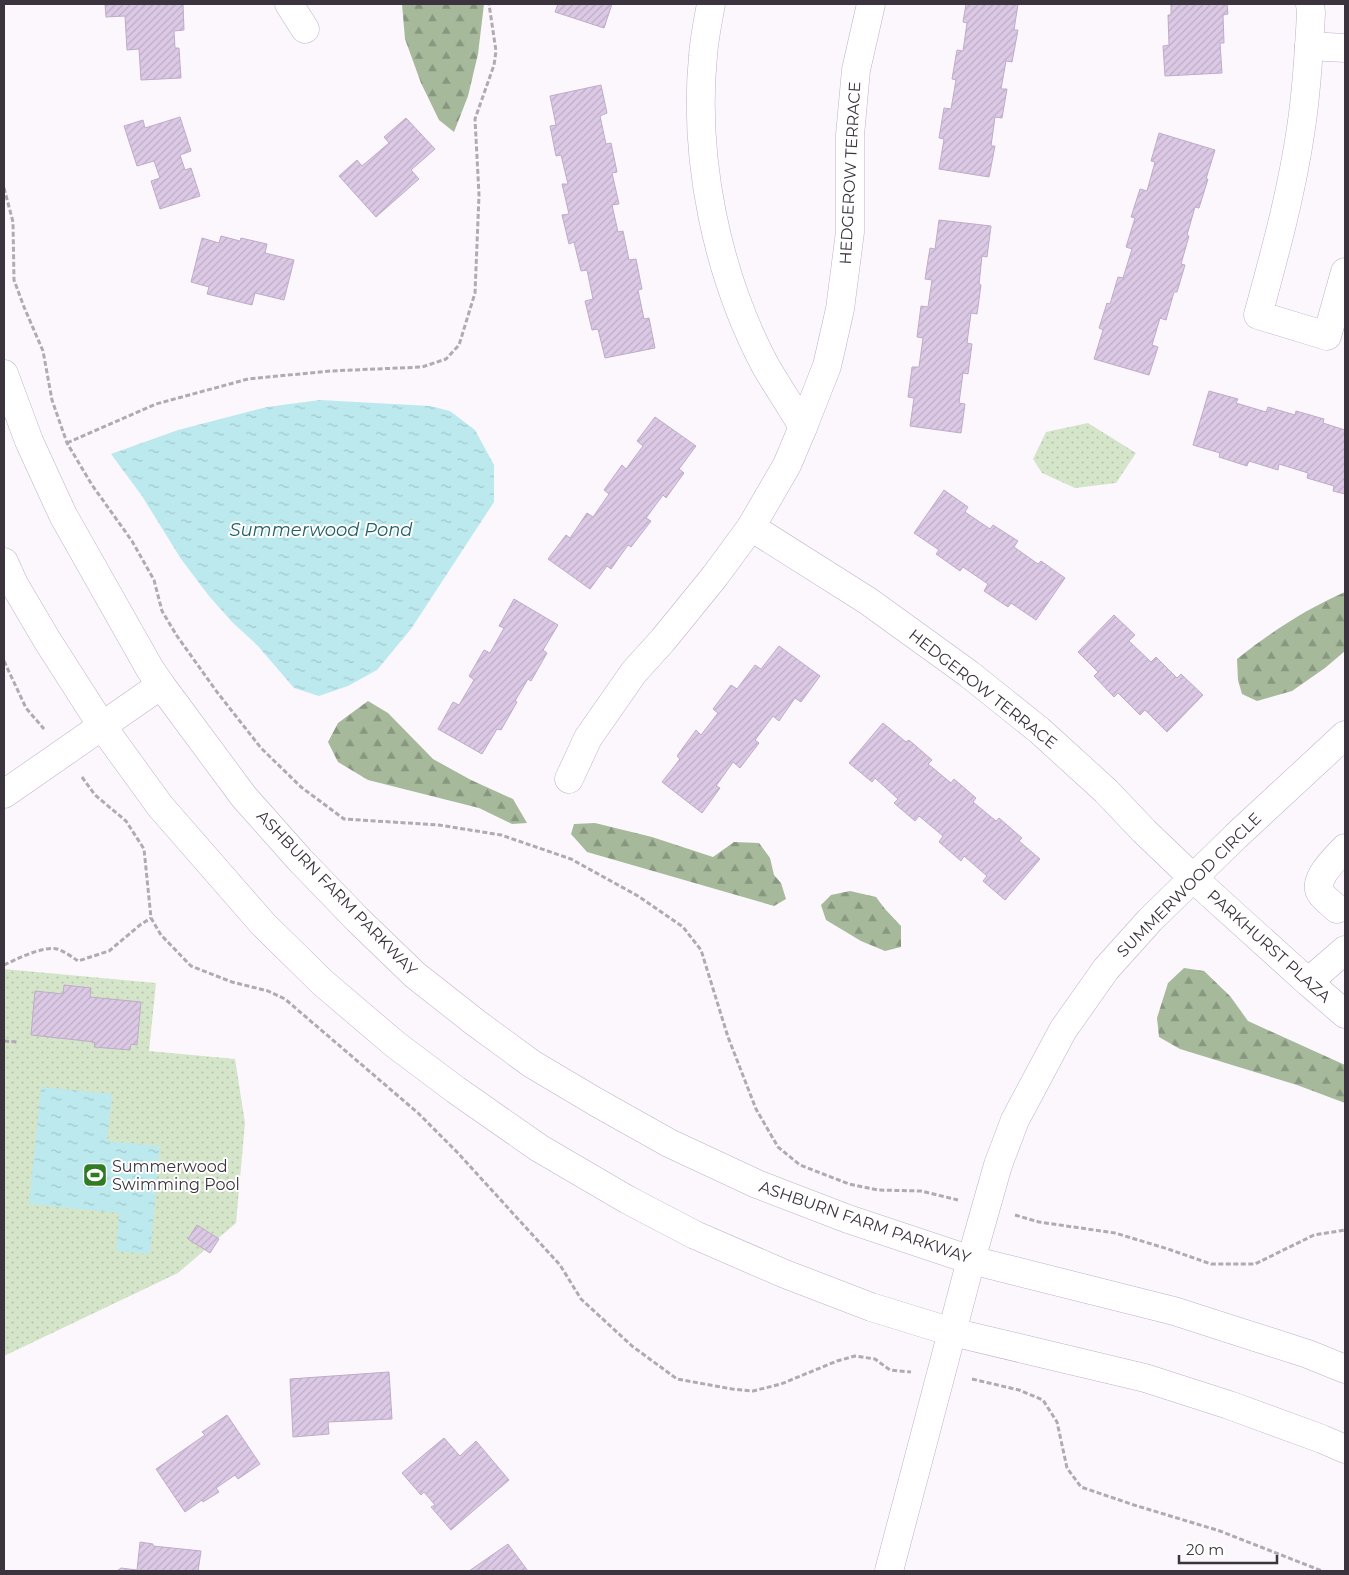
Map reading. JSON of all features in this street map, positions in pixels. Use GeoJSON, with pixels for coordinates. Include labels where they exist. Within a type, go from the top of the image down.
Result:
{"type":"FeatureCollection","features":[{"type":"Feature","properties":{"kind":"street"},"geometry":{"type":"LineString","coordinates":[[289,4],[305,29]]}},
{"type":"Feature","properties":{"kind":"street"},"geometry":{"type":"LineString","coordinates":[[711,4],[702,56],[701,108],[703,151],[709,201],[722,258],[742,313],[765,365],[803,427]]}},
{"type":"Feature","properties":{"kind":"street","name":"HEDGEROW TERRACE"},"geometry":{"type":"LineString","coordinates":[[569,779],[588,738],[634,672],[663,640],[715,576],[751,527],[787,465],[827,366],[840,309],[850,232],[850,135],[856,70],[871,4]]}},
{"type":"Feature","properties":{"kind":"street"},"geometry":{"type":"LineString","coordinates":[[1310,4],[1307,78],[1299,139],[1283,225],[1258,315],[1327,336],[1345,272]]}},
{"type":"Feature","properties":{"kind":"street"},"geometry":{"type":"LineString","coordinates":[[1309,46],[1345,48]]}},
{"type":"Feature","properties":{"kind":"street","name":"ASHBURN FARM PARKWAY"},"geometry":{"type":"LineString","coordinates":[[4,374],[29,441],[63,515],[150,669],[244,797],[300,860],[415,975],[476,1023],[532,1064],[596,1102],[669,1143],[757,1184],[848,1219],[971,1260],[1174,1311],[1308,1354],[1345,1369]]}},
{"type":"Feature","properties":{"kind":"street","name":"HEDGEROW TERRACE"},"geometry":{"type":"LineString","coordinates":[[751,527],[868,601],[969,674],[1039,730],[1106,792],[1144,832],[1193,878]]}},
{"type":"Feature","properties":{"kind":"street"},"geometry":{"type":"LineString","coordinates":[[4,562],[14,584],[47,640],[102,726],[160,806],[264,924],[323,983],[396,1045],[539,1148],[628,1200],[695,1235],[785,1274],[871,1307],[952,1332],[1144,1378],[1229,1405],[1345,1449]]}},
{"type":"Feature","properties":{"kind":"street"},"geometry":{"type":"LineString","coordinates":[[4,794],[162,684]]}},
{"type":"Feature","properties":{"kind":"street","name":"SUMMERWOOD CIRCLE"},"geometry":{"type":"LineString","coordinates":[[889,1571],[998,1165],[1015,1120],[1063,1030],[1106,969],[1150,920],[1345,735]]}},
{"type":"Feature","properties":{"kind":"street"},"geometry":{"type":"LineString","coordinates":[[1343,909],[1320,894],[1319,883],[1323,873],[1345,848]]}},
{"type":"Feature","properties":{"kind":"street","name":"PARKHURST PLAZA"},"geometry":{"type":"LineString","coordinates":[[1193,878],[1345,1014]]}},
{"type":"Feature","properties":{"kind":"street"},"geometry":{"type":"LineString","coordinates":[[1308,982],[1345,950]]}},
{"type":"Feature","properties":{"kind":"path"},"geometry":{"type":"LineString","coordinates":[[67,443],[156,404],[248,379],[330,371],[422,367],[446,359],[459,345],[475,293],[479,194],[475,119],[494,65],[496,51],[489,4]]}},
{"type":"Feature","properties":{"kind":"path"},"geometry":{"type":"LineString","coordinates":[[4,188],[13,222],[14,280],[43,351],[52,400],[67,443],[92,485],[132,541],[150,572],[162,611],[177,636],[217,692],[261,748],[300,787],[344,819],[439,825],[501,835],[571,859],[638,896],[683,926],[701,950],[728,1037],[756,1109],[778,1147],[800,1165],[849,1184],[878,1190],[921,1191],[1039,1222],[1115,1233],[1168,1248],[1211,1264],[1254,1264],[1314,1235],[1345,1230]]}},
{"type":"Feature","properties":{"kind":"path"},"geometry":{"type":"LineString","coordinates":[[4,965],[20,957],[44,950],[57,949],[78,961],[92,957],[109,951],[151,918]]}},
{"type":"Feature","properties":{"kind":"path"},"geometry":{"type":"LineString","coordinates":[[4,1042],[17,1042]]}},
{"type":"Feature","properties":{"kind":"green space"},"geometry":{"type":"Polygon","coordinates":[[[402,4],[484,4],[478,54],[468,96],[454,132],[439,120],[421,83],[405,39],[402,4]]]}},
{"type":"Feature","properties":{"kind":"green space"},"geometry":{"type":"Polygon","coordinates":[[[1088,423],[1136,453],[1116,483],[1075,488],[1042,473],[1033,459],[1046,432],[1088,423]]]}},
{"type":"Feature","properties":{"kind":"green space"},"geometry":{"type":"Polygon","coordinates":[[[1345,592],[1345,651],[1325,668],[1292,691],[1257,701],[1242,694],[1238,680],[1237,659],[1289,622],[1345,592]]]}},
{"type":"Feature","properties":{"kind":"green space"},"geometry":{"type":"Polygon","coordinates":[[[368,701],[388,713],[433,759],[471,780],[513,799],[527,823],[512,824],[479,808],[368,780],[338,762],[328,742],[338,723],[368,701]]]}},
{"type":"Feature","properties":{"kind":"green space"},"geometry":{"type":"Polygon","coordinates":[[[595,823],[652,837],[713,857],[734,842],[759,843],[770,858],[774,875],[781,883],[786,899],[774,906],[587,852],[571,834],[574,824],[595,823]]]}},
{"type":"Feature","properties":{"kind":"green space"},"geometry":{"type":"Polygon","coordinates":[[[850,891],[876,897],[901,926],[901,947],[885,951],[861,941],[826,920],[821,905],[831,895],[850,891]]]}},
{"type":"Feature","properties":{"kind":"green space"},"geometry":{"type":"Polygon","coordinates":[[[1184,968],[1204,971],[1230,996],[1248,1021],[1345,1065],[1345,1103],[1297,1085],[1180,1049],[1159,1037],[1157,1018],[1168,983],[1184,968]]]}},
{"type":"Feature","properties":{"kind":"green space"},"geometry":{"type":"Polygon","coordinates":[[[4,969],[156,983],[149,1051],[235,1059],[245,1123],[236,1223],[178,1273],[4,1356],[4,969]]]}},
{"type":"Feature","properties":{"kind":"water","name":"Summerwood Pond"},"geometry":{"type":"Polygon","coordinates":[[[320,400],[430,406],[450,411],[475,430],[494,465],[494,502],[411,629],[377,670],[348,686],[319,696],[294,688],[257,645],[232,622],[209,596],[181,559],[142,496],[111,454],[178,430],[267,407],[320,400]]]}},
{"type":"Feature","properties":{"kind":"water","name":"Summerwood Swimming Pool"},"geometry":{"type":"Polygon","coordinates":[[[41,1087],[112,1094],[107,1141],[160,1146],[150,1254],[116,1251],[119,1213],[29,1204],[41,1087]]]}},
{"type":"Feature","properties":{"kind":"building"},"geometry":{"type":"Polygon","coordinates":[[[105,4],[183,4],[184,30],[174,31],[175,48],[179,48],[181,78],[141,80],[139,49],[127,50],[125,16],[106,17],[105,4]]]}},
{"type":"Feature","properties":{"kind":"building"},"geometry":{"type":"Polygon","coordinates":[[[558,4],[612,4],[604,28],[555,12],[558,4]]]}},
{"type":"Feature","properties":{"kind":"building"},"geometry":{"type":"Polygon","coordinates":[[[966,4],[1018,4],[1014,30],[1018,30],[1012,62],[1006,61],[1001,89],[1007,89],[1002,118],[995,117],[991,146],[995,146],[989,177],[939,169],[944,139],[939,138],[944,108],[951,109],[956,80],[952,79],[957,50],[963,51],[967,23],[963,22],[966,4]]]}},
{"type":"Feature","properties":{"kind":"building"},"geometry":{"type":"Polygon","coordinates":[[[1171,4],[1227,4],[1228,14],[1223,15],[1224,43],[1220,43],[1222,73],[1165,76],[1163,46],[1169,45],[1168,15],[1171,15],[1171,4]]]}},
{"type":"Feature","properties":{"kind":"building"},"geometry":{"type":"Polygon","coordinates":[[[601,85],[607,113],[600,116],[606,144],[611,143],[617,172],[612,173],[619,204],[612,205],[618,232],[623,231],[629,260],[636,259],[642,289],[638,290],[644,319],[649,318],[655,348],[605,358],[598,329],[592,330],[585,301],[593,299],[587,270],[581,271],[574,242],[569,244],[562,215],[569,214],[562,184],[568,184],[561,155],[556,156],[550,126],[556,125],[550,96],[601,85]]]}},
{"type":"Feature","properties":{"kind":"building"},"geometry":{"type":"Polygon","coordinates":[[[180,117],[191,151],[180,155],[185,170],[191,168],[200,196],[160,209],[151,181],[160,178],[154,161],[137,166],[124,126],[143,120],[145,128],[180,117]]]}},
{"type":"Feature","properties":{"kind":"building"},"geometry":{"type":"Polygon","coordinates":[[[406,118],[435,149],[411,170],[419,179],[376,217],[339,176],[357,160],[362,166],[389,143],[384,137],[406,118]]]}},
{"type":"Feature","properties":{"kind":"building"},"geometry":{"type":"Polygon","coordinates":[[[1159,133],[1215,150],[1199,208],[1195,207],[1187,235],[1189,236],[1181,264],[1185,265],[1177,292],[1174,292],[1166,320],[1160,318],[1152,345],[1158,347],[1149,375],[1094,359],[1103,330],[1099,328],[1107,303],[1110,304],[1118,277],[1123,278],[1132,249],[1126,247],[1135,218],[1131,217],[1140,189],[1147,191],[1155,162],[1151,161],[1159,133]]]}},
{"type":"Feature","properties":{"kind":"building"},"geometry":{"type":"Polygon","coordinates":[[[939,220],[991,226],[987,257],[982,256],[977,314],[971,313],[967,343],[972,344],[968,374],[963,373],[959,403],[965,404],[961,433],[910,426],[914,398],[908,397],[912,367],[919,367],[923,338],[917,337],[921,306],[928,307],[932,280],[925,279],[930,248],[935,249],[939,220]]]}},
{"type":"Feature","properties":{"kind":"building"},"geometry":{"type":"Polygon","coordinates":[[[221,236],[240,241],[241,238],[267,244],[265,253],[294,260],[284,300],[255,293],[252,305],[207,294],[209,287],[191,282],[202,238],[219,243],[221,236]]]}},
{"type":"Feature","properties":{"kind":"building"},"geometry":{"type":"Polygon","coordinates":[[[1209,391],[1238,399],[1236,403],[1266,412],[1268,407],[1295,415],[1296,411],[1324,419],[1323,423],[1345,430],[1345,494],[1333,491],[1334,486],[1307,478],[1308,473],[1279,464],[1278,470],[1249,461],[1247,466],[1219,457],[1220,453],[1193,445],[1209,391]]]}},
{"type":"Feature","properties":{"kind":"building"},"geometry":{"type":"Polygon","coordinates":[[[655,417],[696,446],[679,469],[684,473],[666,498],[663,495],[646,518],[651,521],[631,547],[628,545],[611,569],[607,566],[590,589],[548,559],[566,535],[570,538],[587,513],[593,517],[609,494],[604,490],[622,465],[626,469],[643,446],[637,441],[655,417]]]}},
{"type":"Feature","properties":{"kind":"building"},"geometry":{"type":"Polygon","coordinates":[[[944,490],[968,507],[965,512],[990,529],[993,525],[1018,541],[1014,547],[1038,564],[1041,561],[1065,578],[1036,620],[1011,603],[1008,607],[984,591],[988,584],[963,567],[960,571],[936,554],[939,550],[914,533],[944,490]]]}},
{"type":"Feature","properties":{"kind":"building"},"geometry":{"type":"Polygon","coordinates":[[[514,599],[558,625],[543,650],[547,653],[531,681],[528,679],[501,730],[497,729],[482,754],[438,729],[453,702],[459,705],[474,680],[469,676],[484,650],[490,653],[504,628],[499,626],[514,599]]]}},
{"type":"Feature","properties":{"kind":"building"},"geometry":{"type":"Polygon","coordinates":[[[1114,615],[1135,635],[1129,641],[1151,662],[1156,657],[1177,678],[1181,674],[1203,695],[1167,732],[1145,710],[1140,715],[1118,693],[1114,697],[1094,676],[1098,672],[1078,652],[1114,615]]]}},
{"type":"Feature","properties":{"kind":"building"},"geometry":{"type":"Polygon","coordinates":[[[779,646],[820,676],[801,702],[795,698],[779,721],[773,716],[755,740],[759,743],[740,768],[733,762],[716,786],[720,788],[702,813],[662,782],[680,759],[677,756],[696,730],[701,735],[718,713],[713,709],[731,685],[737,689],[755,665],[761,669],[779,646]]]}},
{"type":"Feature","properties":{"kind":"building"},"geometry":{"type":"Polygon","coordinates":[[[883,723],[906,742],[909,740],[932,760],[928,764],[951,783],[954,779],[976,798],[973,802],[996,821],[999,818],[1022,838],[1019,841],[1040,859],[1005,900],[983,881],[987,876],[964,856],[961,861],[939,842],[943,836],[919,816],[915,821],[894,803],[898,799],[875,778],[872,782],[849,763],[883,723]]]}},
{"type":"Feature","properties":{"kind":"building"},"geometry":{"type":"Polygon","coordinates":[[[64,985],[91,988],[90,997],[141,1002],[137,1045],[131,1044],[130,1050],[94,1047],[95,1042],[31,1035],[35,991],[63,994],[64,985]]]}},
{"type":"Feature","properties":{"kind":"building"},"geometry":{"type":"Polygon","coordinates":[[[197,1225],[219,1239],[210,1253],[188,1239],[197,1225]]]}},
{"type":"Feature","properties":{"kind":"building"},"geometry":{"type":"Polygon","coordinates":[[[389,1372],[392,1419],[328,1422],[329,1434],[293,1437],[290,1379],[389,1372]]]}},
{"type":"Feature","properties":{"kind":"building"},"geometry":{"type":"Polygon","coordinates":[[[227,1415],[260,1464],[238,1479],[235,1475],[216,1488],[219,1492],[203,1502],[202,1500],[185,1512],[156,1469],[205,1435],[202,1432],[227,1415]]]}},
{"type":"Feature","properties":{"kind":"building"},"geometry":{"type":"Polygon","coordinates":[[[444,1438],[460,1456],[476,1441],[509,1480],[451,1530],[431,1507],[435,1505],[424,1492],[421,1495],[402,1473],[444,1438]]]}},
{"type":"Feature","properties":{"kind":"building"},"geometry":{"type":"Polygon","coordinates":[[[140,1542],[153,1544],[153,1546],[201,1551],[198,1571],[117,1571],[121,1568],[137,1570],[140,1542]]]}},
{"type":"Feature","properties":{"kind":"building"},"geometry":{"type":"Polygon","coordinates":[[[508,1544],[528,1571],[469,1571],[508,1544]]]}},
{"type":"Feature","properties":{"kind":"place","name":"Summerwood Swimming Pool"},"geometry":{"type":"Point","coordinates":[95,1175]}}]}
